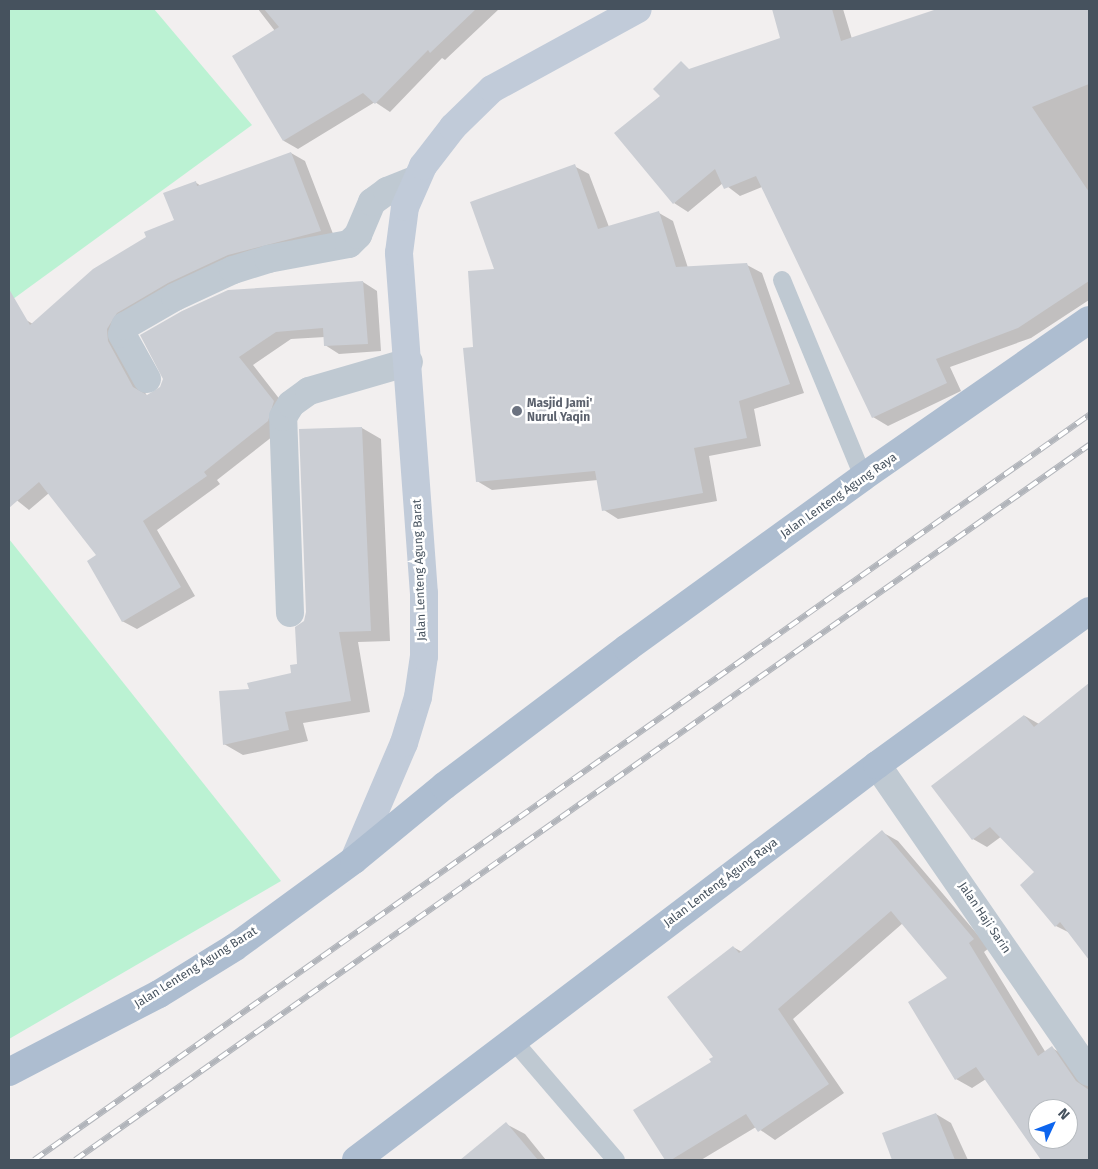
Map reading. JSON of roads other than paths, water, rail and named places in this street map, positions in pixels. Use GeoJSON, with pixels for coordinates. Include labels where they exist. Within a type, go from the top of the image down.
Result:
{"type":"FeatureCollection","features":[{"type":"Feature","properties":{"kind":"main road","name":"Jalan Lenteng Agung Barat"},"geometry":{"type":"LineString","coordinates":[[9,1072],[176,984],[235,947],[354,860],[404,742],[418,697],[424,656],[424,594],[409,362],[399,252],[405,207],[416,179],[453,127],[492,89],[633,10]]}},
{"type":"Feature","properties":{"kind":"main road","name":"Jalan Lenteng Agung Raya"},"geometry":{"type":"LineString","coordinates":[[354,860],[444,786],[612,660],[863,477],[1089,320]]}},
{"type":"Feature","properties":{"kind":"main road","name":"Jalan Lenteng Agung Raya"},"geometry":{"type":"LineString","coordinates":[[356,1160],[877,765],[1089,611]]}},
{"type":"Feature","properties":{"kind":"street"},"geometry":{"type":"LineString","coordinates":[[147,379],[122,334],[125,326],[174,297],[233,270],[268,259],[349,244],[358,234],[372,202],[387,191],[416,179]]}},
{"type":"Feature","properties":{"kind":"street"},"geometry":{"type":"LineString","coordinates":[[290,614],[283,417],[291,404],[309,390],[409,362]]}},
{"type":"Feature","properties":{"kind":"street","name":"Jalan Haji Sarin"},"geometry":{"type":"LineString","coordinates":[[877,765],[1089,1072]]}},
{"type":"Feature","properties":{"kind":"lane"},"geometry":{"type":"LineString","coordinates":[[782,280],[863,477]]}},
{"type":"Feature","properties":{"kind":"lane"},"geometry":{"type":"LineString","coordinates":[[514,1040],[616,1160]]}},
{"type":"Feature","properties":{"kind":"railway"},"geometry":{"type":"LineString","coordinates":[[34,1160],[1089,415]]}},
{"type":"Feature","properties":{"kind":"railway"},"geometry":{"type":"LineString","coordinates":[[75,1160],[1089,445]]}},
{"type":"Feature","properties":{"kind":"place","name":"Masjid Jami' Nurul Yaqin"},"geometry":{"type":"Point","coordinates":[517,411]}}]}
